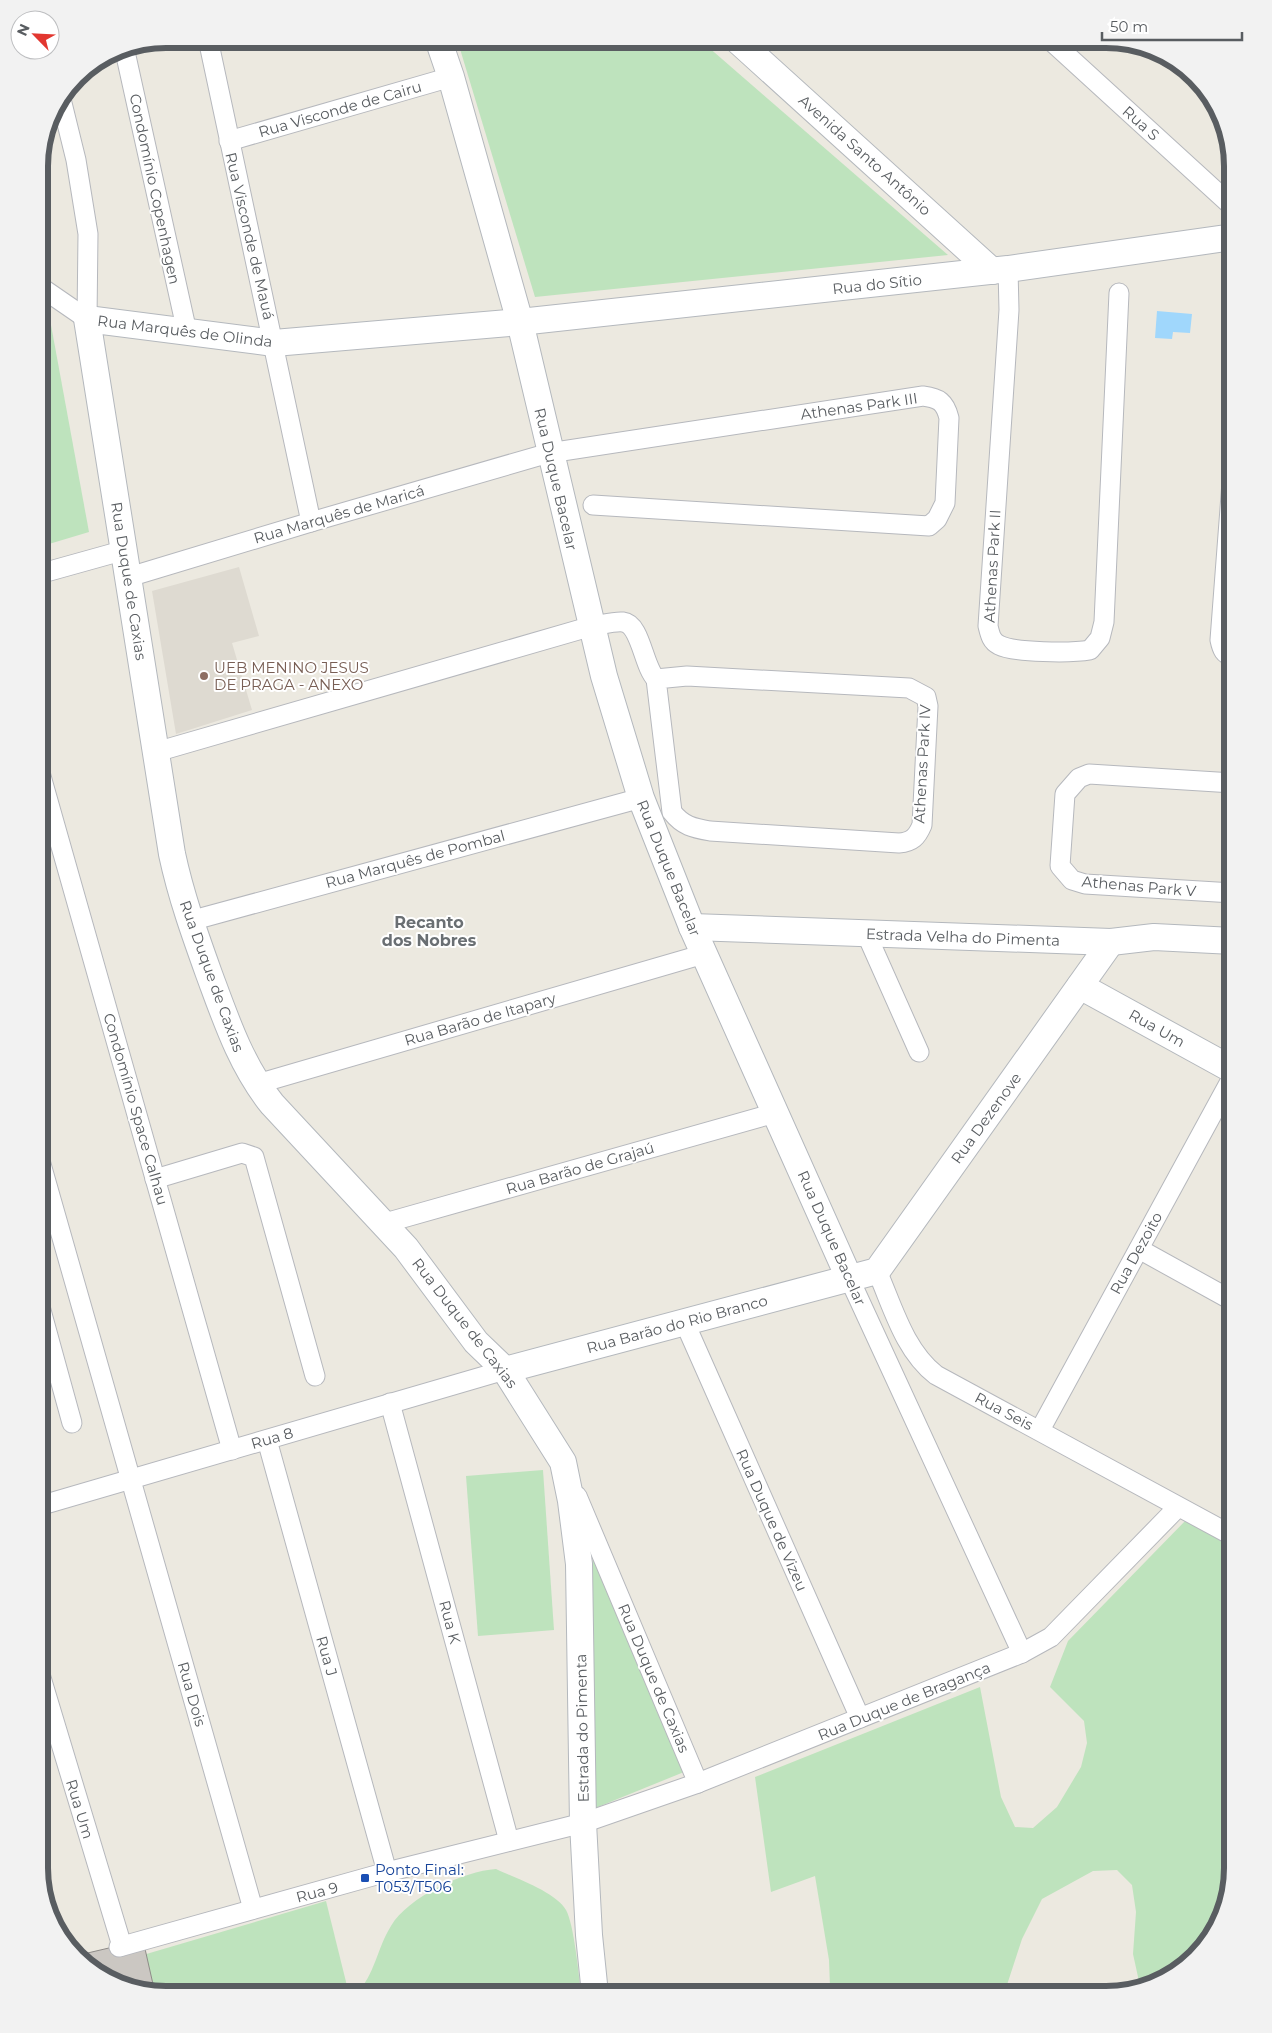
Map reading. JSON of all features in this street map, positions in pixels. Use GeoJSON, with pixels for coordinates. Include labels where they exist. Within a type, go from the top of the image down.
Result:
{"type":"FeatureCollection","features":[{"type":"Feature","properties":{"kind":"main road","name":"Rua Duque Bacelar"},"geometry":{"type":"LineString","coordinates":[[441,48],[451,77],[520,322],[549,453],[592,626],[618,727],[641,798],[692,927],[850,1280]]}},
{"type":"Feature","properties":{"kind":"main road","name":"Avenida Santo Antônio"},"geometry":{"type":"LineString","coordinates":[[746,48],[1000,270]]}},
{"type":"Feature","properties":{"kind":"main road","name":"Rua do Sítio"},"geometry":{"type":"LineString","coordinates":[[520,322],[1000,270],[1224,238]]}},
{"type":"Feature","properties":{"kind":"main road","name":"Rua Marquês de Olinda"},"geometry":{"type":"LineString","coordinates":[[86,319],[274,343],[520,322]]}},
{"type":"Feature","properties":{"kind":"main road","name":"Rua Duque de Caxias"},"geometry":{"type":"LineString","coordinates":[[86,319],[125,550],[172,854],[190,921],[230,1032],[257,1084],[272,1104],[385,1223],[476,1342],[505,1370],[562,1462]]}},
{"type":"Feature","properties":{"kind":"main road","name":"Estrada Velha do Pimenta"},"geometry":{"type":"LineString","coordinates":[[692,927],[1111,942],[1154,937],[1224,941]]}},
{"type":"Feature","properties":{"kind":"main road","name":"Rua Dezenove"},"geometry":{"type":"LineString","coordinates":[[877,1271],[1111,942]]}},
{"type":"Feature","properties":{"kind":"main road","name":"Rua Um"},"geometry":{"type":"LineString","coordinates":[[1080,986],[1224,1065]]}},
{"type":"Feature","properties":{"kind":"main road"},"geometry":{"type":"LineString","coordinates":[[850,1280],[877,1271]]}},
{"type":"Feature","properties":{"kind":"main road","name":"Rua Barão do Rio Branco"},"geometry":{"type":"LineString","coordinates":[[505,1370],[684,1321],[850,1280]]}},
{"type":"Feature","properties":{"kind":"main road","name":"Estrada do Pimenta"},"geometry":{"type":"LineString","coordinates":[[562,1462],[576,1532],[581,1595],[584,1823],[589,1935],[594,1985]]}},
{"type":"Feature","properties":{"kind":"street","name":"Rua Visconde de Mauá"},"geometry":{"type":"LineString","coordinates":[[210,48],[311,522]]}},
{"type":"Feature","properties":{"kind":"street","name":"Rua S"},"geometry":{"type":"LineString","coordinates":[[1059,48],[1224,199]]}},
{"type":"Feature","properties":{"kind":"street","name":"Condomínio Copenhagen"},"geometry":{"type":"LineString","coordinates":[[126,54],[187,332]]}},
{"type":"Feature","properties":{"kind":"street","name":"Rua Visconde de Cairu"},"geometry":{"type":"LineString","coordinates":[[229,141],[451,77]]}},
{"type":"Feature","properties":{"kind":"street","name":"Rua Duque de Caxias"},"geometry":{"type":"LineString","coordinates":[[63,106],[76,160],[88,234],[86,319]]}},
{"type":"Feature","properties":{"kind":"street","name":"Athenas Park II"},"geometry":{"type":"LineString","coordinates":[[1000,270],[1009,310],[988,626],[990,637],[999,645],[1014,650],[1078,652],[1090,650],[1100,638],[1104,622],[1120,293]]}},
{"type":"Feature","properties":{"kind":"street","name":"Rua Marquês de Olinda"},"geometry":{"type":"LineString","coordinates":[[48,292],[86,319]]}},
{"type":"Feature","properties":{"kind":"street","name":"Athenas Park III"},"geometry":{"type":"LineString","coordinates":[[549,453],[923,396],[937,398],[946,406],[949,418],[945,503],[937,518],[928,526],[593,505]]}},
{"type":"Feature","properties":{"kind":"street","name":"Rua Marquês de Maricá"},"geometry":{"type":"LineString","coordinates":[[129,578],[311,522],[549,453]]}},
{"type":"Feature","properties":{"kind":"street"},"geometry":{"type":"LineString","coordinates":[[48,571],[125,550]]}},
{"type":"Feature","properties":{"kind":"street"},"geometry":{"type":"LineString","coordinates":[[1224,587],[1220,640],[1224,652]]}},
{"type":"Feature","properties":{"kind":"street","name":"Athenas Park IV"},"geometry":{"type":"LineString","coordinates":[[156,752],[592,626],[624,622],[632,626],[637,633],[650,672],[656,679],[672,812],[681,823],[693,828],[710,831],[899,843],[908,842],[917,836],[922,825],[928,706],[926,697],[909,688],[687,676],[656,679]]}},
{"type":"Feature","properties":{"kind":"street","name":"Athenas Park V"},"geometry":{"type":"LineString","coordinates":[[1224,782],[1089,774],[1079,778],[1065,794],[1060,866],[1072,880],[1085,884],[1224,892]]}},
{"type":"Feature","properties":{"kind":"street","name":"Rua Marquês de Pombal"},"geometry":{"type":"LineString","coordinates":[[190,921],[641,798]]}},
{"type":"Feature","properties":{"kind":"street","name":"Condomínio Space Calhau"},"geometry":{"type":"LineString","coordinates":[[48,801],[232,1450]]}},
{"type":"Feature","properties":{"kind":"street"},"geometry":{"type":"LineString","coordinates":[[866,933],[919,1052]]}},
{"type":"Feature","properties":{"kind":"street","name":"Rua Barão de Itapary"},"geometry":{"type":"LineString","coordinates":[[257,1084],[704,954]]}},
{"type":"Feature","properties":{"kind":"street","name":"Rua Dezoito"},"geometry":{"type":"LineString","coordinates":[[1040,1430],[1224,1093]]}},
{"type":"Feature","properties":{"kind":"street","name":"Rua Barão de Grajaú"},"geometry":{"type":"LineString","coordinates":[[385,1223],[775,1113]]}},
{"type":"Feature","properties":{"kind":"street"},"geometry":{"type":"LineString","coordinates":[[155,1179],[242,1153],[254,1157],[315,1376]]}},
{"type":"Feature","properties":{"kind":"street","name":"Rua Dois"},"geometry":{"type":"LineString","coordinates":[[48,1188],[253,1909]]}},
{"type":"Feature","properties":{"kind":"street"},"geometry":{"type":"LineString","coordinates":[[1139,1249],[1224,1296]]}},
{"type":"Feature","properties":{"kind":"street","name":"Rua Seis"},"geometry":{"type":"LineString","coordinates":[[877,1271],[911,1350],[923,1365],[936,1375],[1224,1531]]}},
{"type":"Feature","properties":{"kind":"street","name":"Rua Duque Bacelar"},"geometry":{"type":"LineString","coordinates":[[850,1280],[1022,1654]]}},
{"type":"Feature","properties":{"kind":"street","name":"Rua Duque de Vizeu"},"geometry":{"type":"LineString","coordinates":[[684,1321],[860,1718]]}},
{"type":"Feature","properties":{"kind":"street"},"geometry":{"type":"LineString","coordinates":[[48,1336],[72,1423]]}},
{"type":"Feature","properties":{"kind":"street","name":"Rua 8"},"geometry":{"type":"LineString","coordinates":[[48,1503],[505,1370]]}},
{"type":"Feature","properties":{"kind":"street","name":"Rua K"},"geometry":{"type":"LineString","coordinates":[[390,1403],[509,1841]]}},
{"type":"Feature","properties":{"kind":"street","name":"Rua J"},"geometry":{"type":"LineString","coordinates":[[266,1440],[387,1872]]}},
{"type":"Feature","properties":{"kind":"street","name":"Rua Duque de Caxias"},"geometry":{"type":"LineString","coordinates":[[562,1462],[698,1783]]}},
{"type":"Feature","properties":{"kind":"street","name":"Rua Duque de Bragança"},"geometry":{"type":"LineString","coordinates":[[584,1823],[698,1783],[1022,1654],[1051,1637],[1178,1507]]}},
{"type":"Feature","properties":{"kind":"street","name":"Rua Um"},"geometry":{"type":"LineString","coordinates":[[48,1704],[114,1949]]}},
{"type":"Feature","properties":{"kind":"street","name":"Rua 9"},"geometry":{"type":"LineString","coordinates":[[114,1949],[387,1872],[584,1823]]}},
{"type":"Feature","properties":{"kind":"shaded area","name":"UEB MENINO JESUS DE PRAGA - ANEXO"},"geometry":{"type":"Polygon","coordinates":[[[239,567],[259,636],[232,643],[252,710],[176,734],[152,591],[239,567]]]}},
{"type":"Feature","properties":{"kind":"green space"},"geometry":{"type":"Polygon","coordinates":[[[460,48],[709,48],[948,255],[535,297],[460,48]]]}},
{"type":"Feature","properties":{"kind":"green space"},"geometry":{"type":"Polygon","coordinates":[[[48,313],[49,314],[89,532],[48,544],[48,313]]]}},
{"type":"Feature","properties":{"kind":"green space"},"geometry":{"type":"Polygon","coordinates":[[[543,1470],[554,1630],[478,1636],[466,1476],[543,1470]]]}},
{"type":"Feature","properties":{"kind":"green space"},"geometry":{"type":"Polygon","coordinates":[[[1187,1519],[1224,1542],[1224,1868],[1218,1906],[1205,1933],[1172,1966],[1152,1977],[1139,1981],[1133,1954],[1136,1912],[1132,1885],[1117,1870],[1093,1871],[1042,1899],[1022,1939],[1007,1986],[830,1986],[829,1960],[815,1876],[771,1892],[755,1777],[980,1687],[1001,1797],[1015,1827],[1033,1828],[1057,1807],[1081,1767],[1087,1743],[1084,1721],[1050,1687],[1068,1641],[1187,1519]]]}},
{"type":"Feature","properties":{"kind":"green space"},"geometry":{"type":"Polygon","coordinates":[[[593,1558],[684,1772],[593,1809],[593,1558]]]}},
{"type":"Feature","properties":{"kind":"green space"},"geometry":{"type":"Polygon","coordinates":[[[496,1869],[544,1891],[561,1903],[569,1917],[574,1938],[580,1985],[363,1985],[372,1970],[386,1934],[399,1915],[410,1905],[438,1887],[453,1880],[496,1869]]]}},
{"type":"Feature","properties":{"kind":"green space"},"geometry":{"type":"Polygon","coordinates":[[[326,1901],[347,1985],[158,1985],[127,1979],[102,1967],[326,1901]]]}},
{"type":"Feature","properties":{"kind":"water"},"geometry":{"type":"Polygon","coordinates":[[[1157,311],[1192,314],[1190,333],[1173,332],[1172,339],[1155,338],[1157,311]]]}},
{"type":"Feature","properties":{"kind":"building"},"geometry":{"type":"Polygon","coordinates":[[[143,1940],[153,1984],[127,1979],[113,1973],[100,1966],[85,1953],[143,1940]]]}},
{"type":"Feature","properties":{"kind":"place","name":"UEB MENINO JESUS DE PRAGA - ANEXO"},"geometry":{"type":"Point","coordinates":[204,676]}},
{"type":"Feature","properties":{"kind":"place","name":"Ponto Final: T053/T506"},"geometry":{"type":"Point","coordinates":[365,1878]}},
{"type":"Feature","properties":{"kind":"district","name":"Recanto dos Nobres"},"geometry":{"type":"Point","coordinates":[429,931]}}]}
